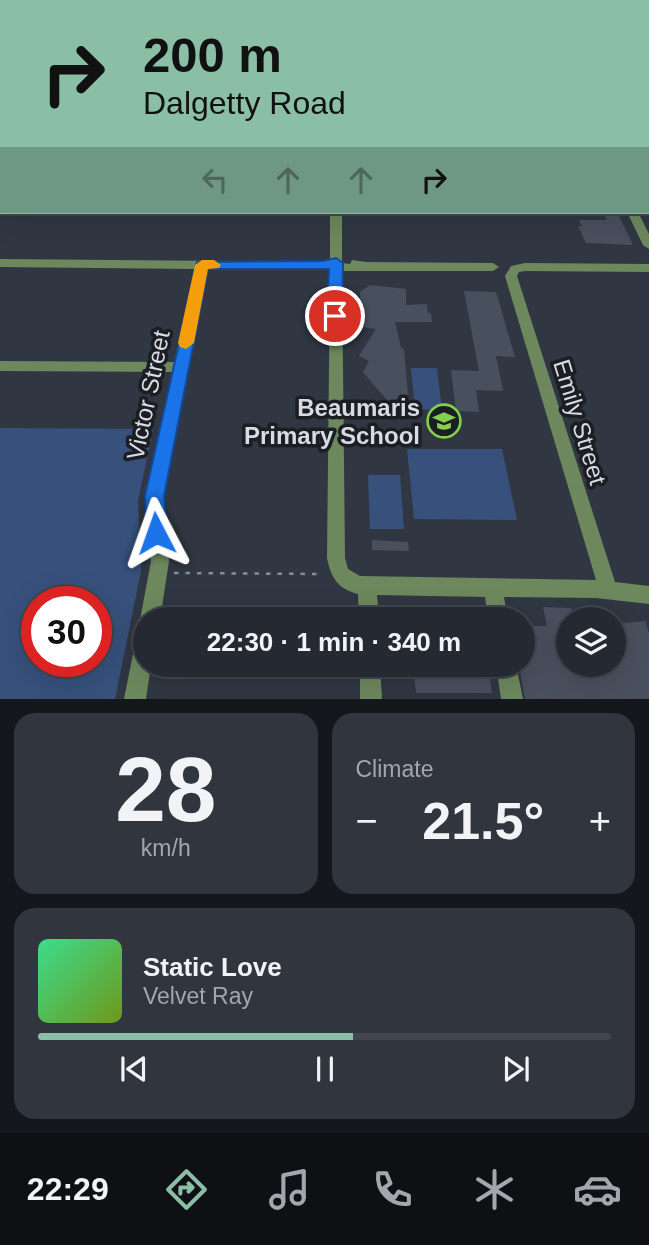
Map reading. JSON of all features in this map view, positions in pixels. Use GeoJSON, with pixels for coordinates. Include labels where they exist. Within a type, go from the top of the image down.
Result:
{"type":"FeatureCollection","features":[{"type":"Feature","properties":{"kind":"street"},"geometry":{"type":"LineString","coordinates":[[336,214],[332,265],[336,558],[343,579],[352,586],[608,591],[649,595]]}},
{"type":"Feature","properties":{"kind":"street"},"geometry":{"type":"LineString","coordinates":[[633,214],[649,245]]}},
{"type":"Feature","properties":{"kind":"street"},"geometry":{"type":"LineString","coordinates":[[0,264],[493,267]]}},
{"type":"Feature","properties":{"kind":"street","name":"Victor Street"},"geometry":{"type":"LineString","coordinates":[[152,607],[160,561],[154,496],[202,265]]}},
{"type":"Feature","properties":{"kind":"street","name":"Emily Street"},"geometry":{"type":"LineString","coordinates":[[608,591],[511,276],[515,269],[649,268]]}},
{"type":"Feature","properties":{"kind":"street"},"geometry":{"type":"LineString","coordinates":[[0,366],[181,367]]}},
{"type":"Feature","properties":{"kind":"street"},"geometry":{"type":"LineString","coordinates":[[367,586],[368,607]]}},
{"type":"Feature","properties":{"kind":"street"},"geometry":{"type":"LineString","coordinates":[[493,589],[496,607]]}},
{"type":"Feature","properties":{"kind":"street"},"geometry":{"type":"LineString","coordinates":[[135,699],[139,677]]}},
{"type":"Feature","properties":{"kind":"street"},"geometry":{"type":"LineString","coordinates":[[371,677],[372,699]]}},
{"type":"Feature","properties":{"kind":"street"},"geometry":{"type":"LineString","coordinates":[[508,677],[512,699]]}},
{"type":"Feature","properties":{"kind":"path"},"geometry":{"type":"LineString","coordinates":[[173,573],[320,574]]}},
{"type":"Feature","properties":{"kind":"shaded area"},"geometry":{"type":"Polygon","coordinates":[[[411,368],[437,368],[442,410],[415,409],[411,368]]]}},
{"type":"Feature","properties":{"kind":"shaded area"},"geometry":{"type":"Polygon","coordinates":[[[0,428],[153,429],[138,501],[141,571],[115,699],[0,699],[0,428]]]}},
{"type":"Feature","properties":{"kind":"shaded area"},"geometry":{"type":"Polygon","coordinates":[[[407,449],[502,449],[517,520],[414,519],[407,449]]]}},
{"type":"Feature","properties":{"kind":"shaded area"},"geometry":{"type":"Polygon","coordinates":[[[368,475],[400,475],[404,529],[370,529],[368,475]]]}},
{"type":"Feature","properties":{"kind":"building"},"geometry":{"type":"Polygon","coordinates":[[[604,214],[618,214],[633,245],[586,243],[578,226],[582,226],[579,220],[607,220],[604,214]]]}},
{"type":"Feature","properties":{"kind":"building"},"geometry":{"type":"Polygon","coordinates":[[[370,285],[406,289],[406,305],[427,304],[428,313],[431,313],[432,322],[395,322],[401,348],[404,349],[408,395],[395,399],[404,406],[403,411],[398,413],[363,372],[369,361],[359,356],[376,329],[354,326],[354,304],[360,305],[360,292],[370,285]]]}},
{"type":"Feature","properties":{"kind":"building"},"geometry":{"type":"Polygon","coordinates":[[[464,291],[496,292],[515,357],[496,356],[503,391],[476,390],[479,412],[456,411],[451,370],[479,371],[464,291]]]}},
{"type":"Feature","properties":{"kind":"building"},"geometry":{"type":"Polygon","coordinates":[[[372,540],[408,542],[409,551],[372,550],[372,540]]]}},
{"type":"Feature","properties":{"kind":"building"},"geometry":{"type":"Polygon","coordinates":[[[543,607],[556,607],[556,677],[626,677],[626,623],[645,621],[649,633],[649,699],[525,699],[521,677],[535,677],[535,626],[547,626],[543,607]]]}},
{"type":"Feature","properties":{"kind":"building"},"geometry":{"type":"Polygon","coordinates":[[[414,677],[490,677],[492,693],[416,693],[414,677]]]}},
{"type":"Feature","properties":{"kind":"slow traffic"},"geometry":{"type":"LineString","coordinates":[[186,343],[202,265],[214,265]]}},
{"type":"Feature","properties":{"kind":"place","name":"Beaumaris Primary School"},"geometry":{"type":"Point","coordinates":[444,421]}},
{"type":"Feature","properties":{"kind":"route"},"geometry":{"type":"LineString","coordinates":[[156,533],[154,496],[202,265],[323,266],[336,263],[335,316]]}}]}
